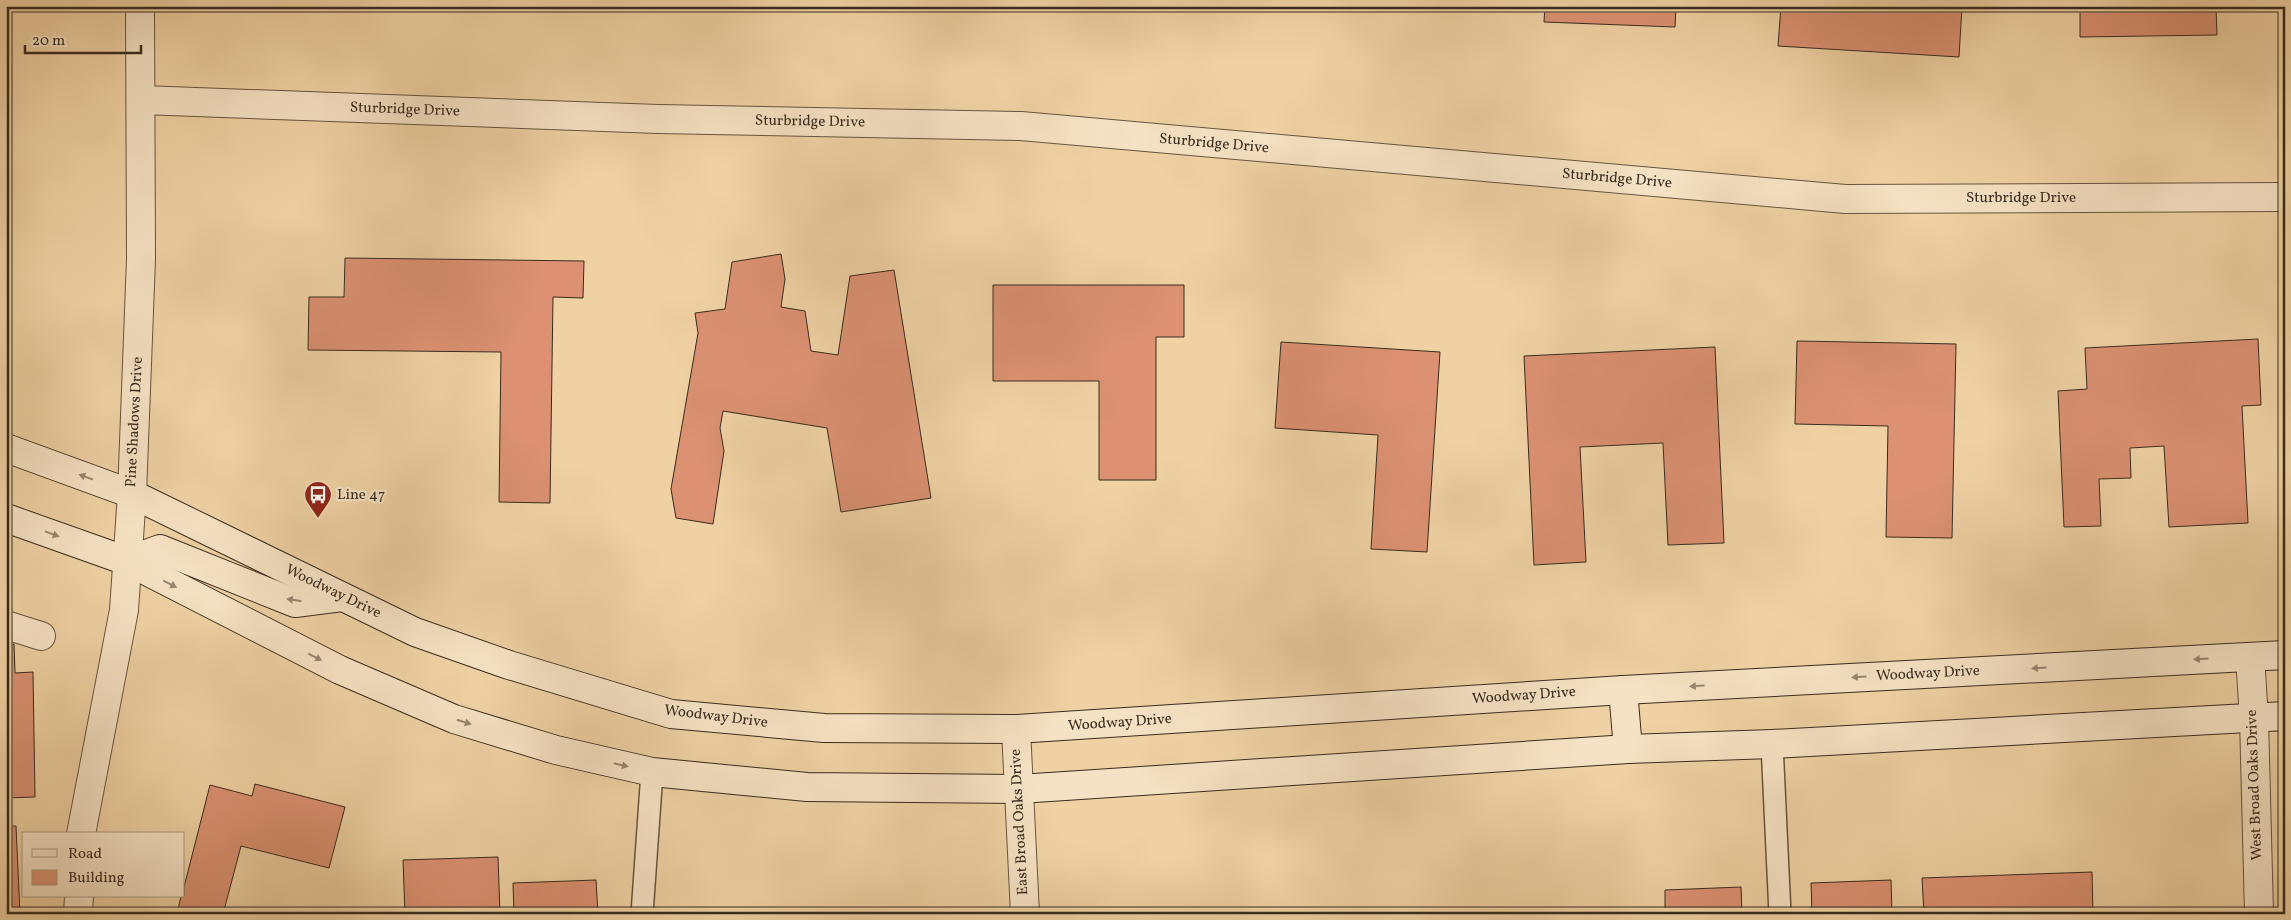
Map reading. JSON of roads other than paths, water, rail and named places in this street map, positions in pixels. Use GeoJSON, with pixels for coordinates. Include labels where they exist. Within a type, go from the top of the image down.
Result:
{"type":"FeatureCollection","features":[{"type":"Feature","properties":{"kind":"main road","name":"Pine Shadows Drive"},"geometry":{"type":"LineString","coordinates":[[81,832],[124,610],[138,381],[142,100],[140,6]]}},
{"type":"Feature","properties":{"kind":"main road","name":"Sturbridge Drive"},"geometry":{"type":"LineString","coordinates":[[142,100],[658,119],[1021,126],[1845,199],[2285,197]]}},
{"type":"Feature","properties":{"kind":"main road","name":"Woodway Drive"},"geometry":{"type":"LineString","coordinates":[[6,448],[132,494],[415,632],[509,665],[671,714],[824,728],[1016,730],[1623,690],[2285,655]]}},
{"type":"Feature","properties":{"kind":"main road"},"geometry":{"type":"LineString","coordinates":[[6,518],[127,562],[340,670],[454,719],[556,750],[652,772],[807,787],[1019,789],[1628,750],[2285,716]]}},
{"type":"Feature","properties":{"kind":"main road"},"geometry":{"type":"LineString","coordinates":[[127,562],[160,549],[295,603],[342,597]]}},
{"type":"Feature","properties":{"kind":"main road"},"geometry":{"type":"LineString","coordinates":[[6,625],[41,636]]}},
{"type":"Feature","properties":{"kind":"main road","name":"West Broad Oaks Drive"},"geometry":{"type":"LineString","coordinates":[[2250,657],[2254,718],[2259,914]]}},
{"type":"Feature","properties":{"kind":"main road"},"geometry":{"type":"LineString","coordinates":[[1623,690],[1628,750]]}},
{"type":"Feature","properties":{"kind":"main road","name":"East Broad Oaks Drive"},"geometry":{"type":"LineString","coordinates":[[1016,730],[1025,914]]}},
{"type":"Feature","properties":{"kind":"main road"},"geometry":{"type":"LineString","coordinates":[[78,914],[79,898]]}},
{"type":"Feature","properties":{"kind":"lane"},"geometry":{"type":"LineString","coordinates":[[1772,744],[1780,914]]}},
{"type":"Feature","properties":{"kind":"lane"},"geometry":{"type":"LineString","coordinates":[[642,914],[652,772]]}},
{"type":"Feature","properties":{"kind":"place","name":"Line 47"},"geometry":{"type":"Point","coordinates":[318,519]}}]}
